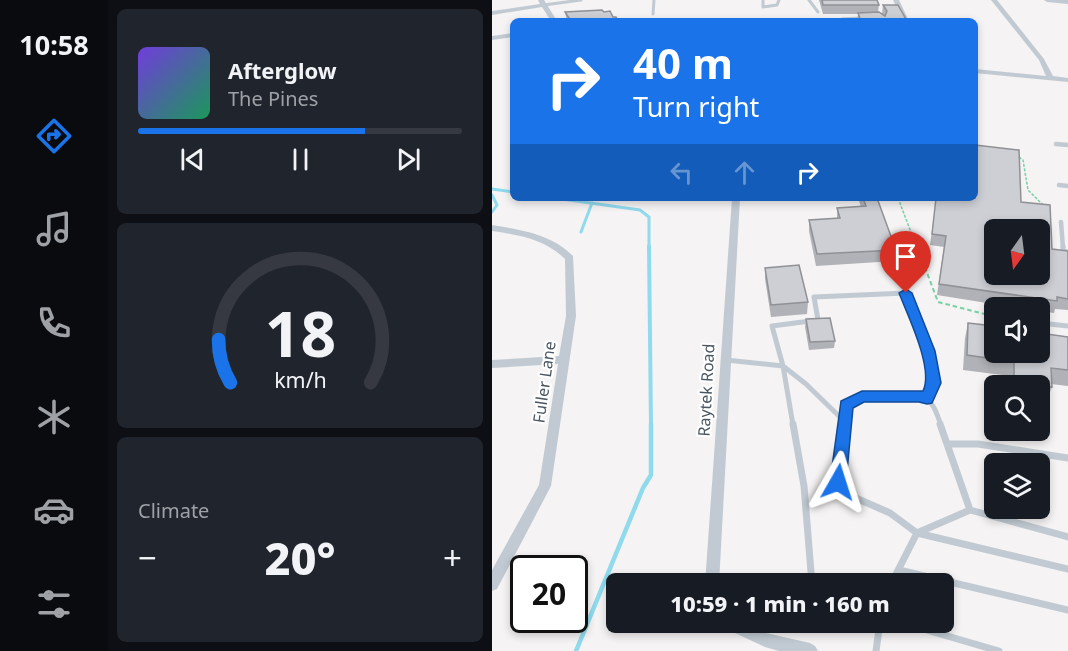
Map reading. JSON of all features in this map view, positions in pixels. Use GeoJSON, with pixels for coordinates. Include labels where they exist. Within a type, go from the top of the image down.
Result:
{"type":"FeatureCollection","features":[{"type":"Feature","properties":{"kind":"street"},"geometry":{"type":"LineString","coordinates":[[896,0],[905,18]]}},
{"type":"Feature","properties":{"kind":"street"},"geometry":{"type":"LineString","coordinates":[[994,0],[1042,60],[1050,78]]}},
{"type":"Feature","properties":{"kind":"street"},"geometry":{"type":"LineString","coordinates":[[1047,0],[1068,2]]}},
{"type":"Feature","properties":{"kind":"street"},"geometry":{"type":"LineString","coordinates":[[492,12],[542,3],[552,18]]}},
{"type":"Feature","properties":{"kind":"street"},"geometry":{"type":"LineString","coordinates":[[492,38],[510,35]]}},
{"type":"Feature","properties":{"kind":"street"},"geometry":{"type":"LineString","coordinates":[[978,70],[1068,80]]}},
{"type":"Feature","properties":{"kind":"street","name":"Raytek Road"},"geometry":{"type":"LineString","coordinates":[[713,573],[735,201]]}},
{"type":"Feature","properties":{"kind":"street","name":"Fuller Lane"},"geometry":{"type":"LineString","coordinates":[[492,228],[536,235],[560,247],[570,258],[571,316],[545,486],[492,584]]}},
{"type":"Feature","properties":{"kind":"street"},"geometry":{"type":"LineString","coordinates":[[492,364],[564,360]]}},
{"type":"Feature","properties":{"kind":"street"},"geometry":{"type":"LineString","coordinates":[[750,633],[765,640],[810,651]]}},
{"type":"Feature","properties":{"kind":"lane"},"geometry":{"type":"LineString","coordinates":[[542,3],[581,0]]}},
{"type":"Feature","properties":{"kind":"lane"},"geometry":{"type":"LineString","coordinates":[[653,14],[654,0]]}},
{"type":"Feature","properties":{"kind":"lane"},"geometry":{"type":"LineString","coordinates":[[763,0],[763,7],[777,5],[778,0]]}},
{"type":"Feature","properties":{"kind":"lane"},"geometry":{"type":"LineString","coordinates":[[809,0],[818,12]]}},
{"type":"Feature","properties":{"kind":"lane"},"geometry":{"type":"LineString","coordinates":[[856,18],[871,17]]}},
{"type":"Feature","properties":{"kind":"lane"},"geometry":{"type":"LineString","coordinates":[[1056,144],[1068,145]]}},
{"type":"Feature","properties":{"kind":"lane"},"geometry":{"type":"LineString","coordinates":[[1059,185],[1068,186]]}},
{"type":"Feature","properties":{"kind":"lane"},"geometry":{"type":"LineString","coordinates":[[1061,222],[1063,251],[1068,252]]}},
{"type":"Feature","properties":{"kind":"lane"},"geometry":{"type":"LineString","coordinates":[[811,573],[804,486],[783,366],[772,326],[818,320],[813,297],[906,293],[928,351],[934,383],[927,399]]}},
{"type":"Feature","properties":{"kind":"lane"},"geometry":{"type":"LineString","coordinates":[[1050,324],[1068,326]]}},
{"type":"Feature","properties":{"kind":"lane"},"geometry":{"type":"LineString","coordinates":[[726,360],[783,366],[806,384],[844,421]]}},
{"type":"Feature","properties":{"kind":"lane"},"geometry":{"type":"LineString","coordinates":[[970,510],[935,408],[927,399],[921,396],[862,396],[846,405],[838,482],[849,495],[890,513],[917,533],[1068,569]]}},
{"type":"Feature","properties":{"kind":"lane"},"geometry":{"type":"LineString","coordinates":[[948,444],[978,444],[1068,458]]}},
{"type":"Feature","properties":{"kind":"lane"},"geometry":{"type":"LineString","coordinates":[[897,573],[917,533],[970,510],[1068,537]]}},
{"type":"Feature","properties":{"kind":"lane"},"geometry":{"type":"LineString","coordinates":[[899,570],[1068,609]]}},
{"type":"Feature","properties":{"kind":"lane"},"geometry":{"type":"LineString","coordinates":[[876,651],[878,633]]}},
{"type":"Feature","properties":{"kind":"lane"},"geometry":{"type":"LineString","coordinates":[[937,633],[999,651]]}},
{"type":"Feature","properties":{"kind":"path"},"geometry":{"type":"LineString","coordinates":[[1016,155],[1023,160],[1028,190],[1061,222]]}},
{"type":"Feature","properties":{"kind":"path"},"geometry":{"type":"LineString","coordinates":[[899,201],[938,302],[984,314]]}},
{"type":"Feature","properties":{"kind":"building"},"geometry":{"type":"Polygon","coordinates":[[[822,0],[877,0],[879,5],[823,5],[822,0]]]}},
{"type":"Feature","properties":{"kind":"building"},"geometry":{"type":"Polygon","coordinates":[[[883,5],[898,5],[905,18],[860,18],[858,13],[879,12],[885,16],[887,11],[883,5]]]}},
{"type":"Feature","properties":{"kind":"building"},"geometry":{"type":"Polygon","coordinates":[[[602,10],[610,11],[613,17],[616,18],[569,18],[565,12],[602,10]]]}},
{"type":"Feature","properties":{"kind":"building"},"geometry":{"type":"Polygon","coordinates":[[[978,145],[1019,150],[1021,202],[1050,205],[1052,249],[1068,251],[1068,299],[1057,297],[1057,301],[1050,300],[1050,297],[1029,297],[939,284],[946,236],[932,234],[936,201],[978,201],[978,145]]]}},
{"type":"Feature","properties":{"kind":"building"},"geometry":{"type":"Polygon","coordinates":[[[864,201],[878,201],[896,250],[817,254],[809,220],[840,218],[837,208],[866,206],[864,201]]]}},
{"type":"Feature","properties":{"kind":"building"},"geometry":{"type":"Polygon","coordinates":[[[799,265],[808,302],[771,305],[765,268],[799,265]]]}},
{"type":"Feature","properties":{"kind":"building"},"geometry":{"type":"Polygon","coordinates":[[[830,318],[835,341],[810,342],[806,319],[830,318]]]}},
{"type":"Feature","properties":{"kind":"building"},"geometry":{"type":"Polygon","coordinates":[[[968,323],[984,325],[984,358],[967,355],[968,323]]]}},
{"type":"Feature","properties":{"kind":"building"},"geometry":{"type":"Polygon","coordinates":[[[1050,334],[1068,337],[1068,370],[1051,368],[1052,387],[1050,387],[1050,375],[1014,375],[1014,363],[1050,363],[1050,334]]]}},
{"type":"Feature","properties":{"kind":"waterway"},"geometry":{"type":"LineString","coordinates":[[492,189],[510,192]]}},
{"type":"Feature","properties":{"kind":"waterway"},"geometry":{"type":"LineString","coordinates":[[492,195],[497,205],[492,212]]}},
{"type":"Feature","properties":{"kind":"waterway"},"geometry":{"type":"LineString","coordinates":[[576,201],[592,203]]}},
{"type":"Feature","properties":{"kind":"waterway"},"geometry":{"type":"LineString","coordinates":[[581,232],[592,203]]}},
{"type":"Feature","properties":{"kind":"waterway"},"geometry":{"type":"LineString","coordinates":[[592,203],[640,210],[649,217],[649,246]]}},
{"type":"Feature","properties":{"kind":"waterway"},"geometry":{"type":"LineString","coordinates":[[649,246],[651,425]]}},
{"type":"Feature","properties":{"kind":"waterway"},"geometry":{"type":"LineString","coordinates":[[576,651],[643,488],[651,475],[651,425]]}},
{"type":"Feature","properties":{"kind":"route"},"geometry":{"type":"LineString","coordinates":[[838,482],[846,405],[862,396],[921,396],[927,399],[934,383],[928,351],[906,293]]}}]}
